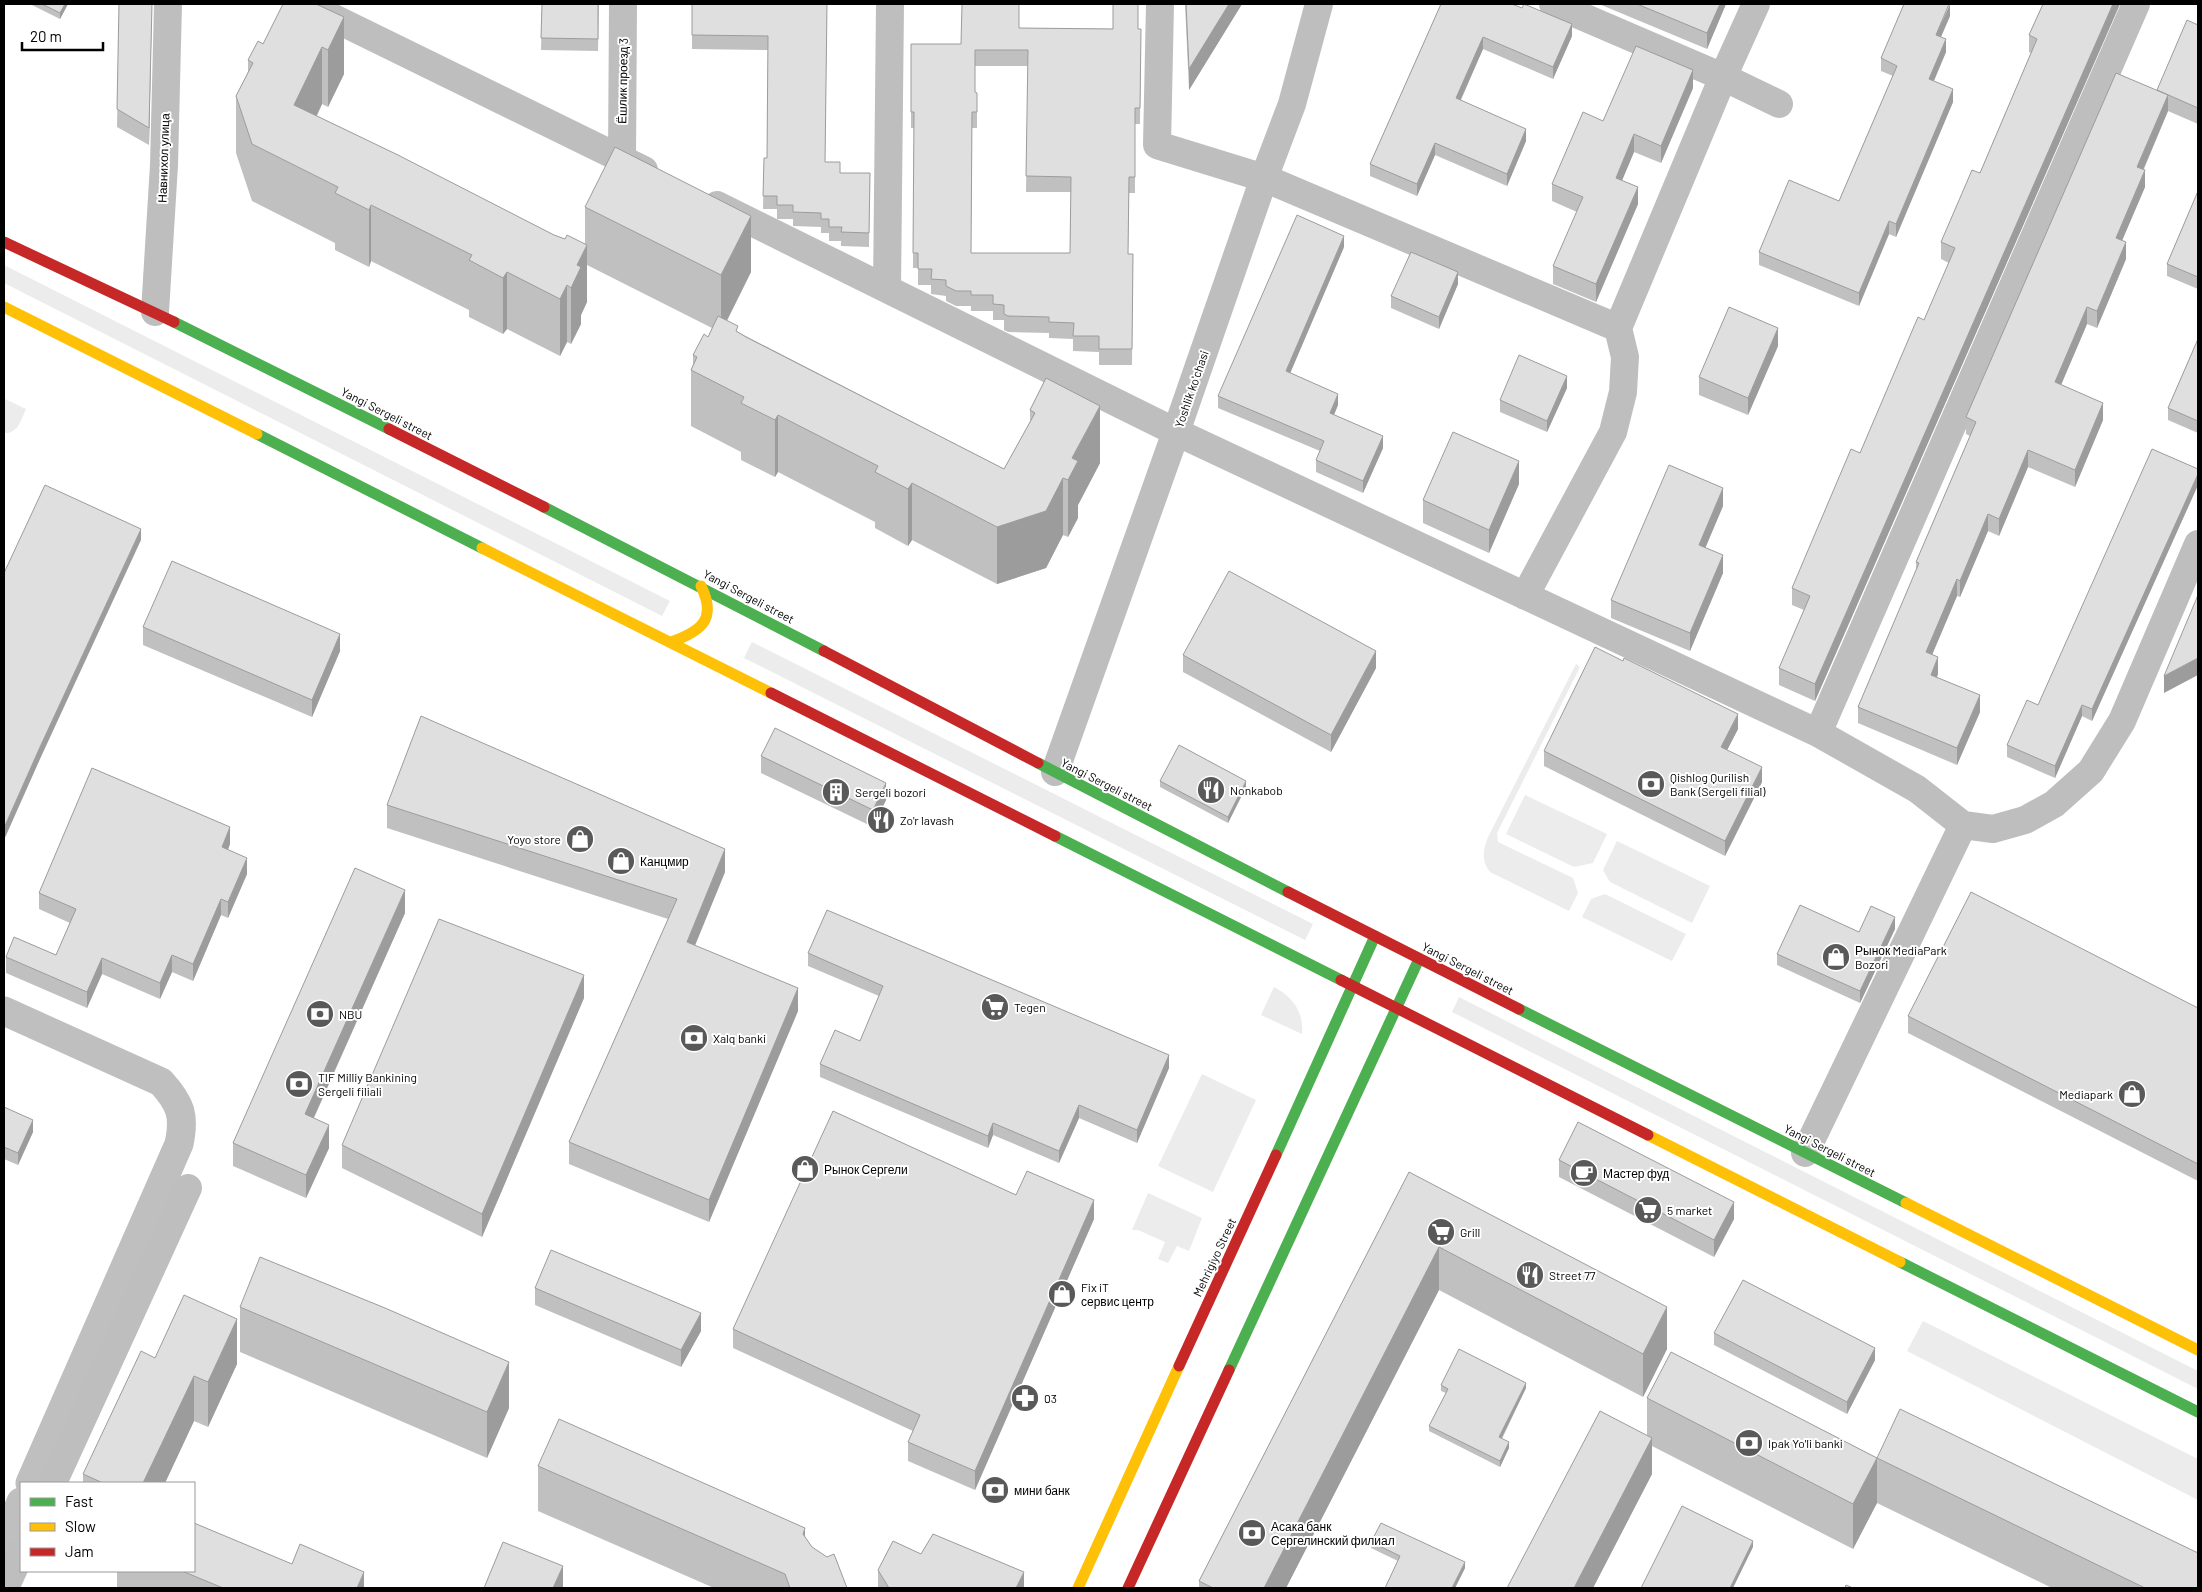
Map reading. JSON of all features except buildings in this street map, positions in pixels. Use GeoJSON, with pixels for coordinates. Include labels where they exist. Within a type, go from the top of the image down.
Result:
{"type":"FeatureCollection","features":[{"type":"Feature","properties":{"kind":"main road","name":"Yangi Sergeli street"},"geometry":{"type":"LineString","coordinates":[[4,242],[155,312],[701,586],[1054,772],[1419,959],[2198,1350]]}},
{"type":"Feature","properties":{"kind":"main road"},"geometry":{"type":"LineString","coordinates":[[4,307],[2198,1412]]}},
{"type":"Feature","properties":{"kind":"main road"},"geometry":{"type":"LineString","coordinates":[[671,642],[691,635],[705,624],[709,606],[707,596],[701,586]]}},
{"type":"Feature","properties":{"kind":"main road","name":"Mehrigiyo Street"},"geometry":{"type":"LineString","coordinates":[[1078,1588],[1375,936]]}},
{"type":"Feature","properties":{"kind":"main road"},"geometry":{"type":"LineString","coordinates":[[1128,1588],[1419,959]]}},
{"type":"Feature","properties":{"kind":"street","name":"Навнихол улица"},"geometry":{"type":"LineString","coordinates":[[155,312],[164,165],[168,4]]}},
{"type":"Feature","properties":{"kind":"street"},"geometry":{"type":"LineString","coordinates":[[305,4],[345,14],[622,159],[666,180]]}},
{"type":"Feature","properties":{"kind":"street","name":"Ёшлик проезд 3"},"geometry":{"type":"LineString","coordinates":[[622,159],[623,4]]}},
{"type":"Feature","properties":{"kind":"street"},"geometry":{"type":"LineString","coordinates":[[887,289],[890,4]]}},
{"type":"Feature","properties":{"kind":"street"},"geometry":{"type":"LineString","coordinates":[[1160,4],[1157,145],[1264,178],[1618,328]]}},
{"type":"Feature","properties":{"kind":"street","name":"Yoshlik koʻchasi"},"geometry":{"type":"LineString","coordinates":[[1054,772],[1176,432],[1264,178],[1292,104],[1319,4]]}},
{"type":"Feature","properties":{"kind":"street"},"geometry":{"type":"LineString","coordinates":[[1553,4],[1723,77],[1779,104]]}},
{"type":"Feature","properties":{"kind":"street"},"geometry":{"type":"LineString","coordinates":[[1525,596],[1613,432],[1624,392],[1625,357],[1618,328],[1723,77],[1756,4]]}},
{"type":"Feature","properties":{"kind":"street"},"geometry":{"type":"LineString","coordinates":[[1818,733],[2136,4]]}},
{"type":"Feature","properties":{"kind":"street"},"geometry":{"type":"LineString","coordinates":[[692,194],[1176,432],[1818,733],[1917,789],[1963,825],[1993,829],[2025,820],[2054,804],[2091,771],[2122,721],[2198,544]]}},
{"type":"Feature","properties":{"kind":"street"},"geometry":{"type":"LineString","coordinates":[[1804,1153],[1963,825]]}},
{"type":"Feature","properties":{"kind":"street"},"geometry":{"type":"LineString","coordinates":[[53,1482],[188,1188]]}},
{"type":"Feature","properties":{"kind":"street"},"geometry":{"type":"LineString","coordinates":[[5,1588],[20,1554]]}},
{"type":"Feature","properties":{"kind":"shaded area"},"geometry":{"type":"Polygon","coordinates":[[[4,265],[670,601],[662,616],[4,283],[4,265]]]}},
{"type":"Feature","properties":{"kind":"shaded area"},"geometry":{"type":"Polygon","coordinates":[[[5,399],[26,409],[21,422],[16,429],[9,433],[4,433],[5,399]]]}},
{"type":"Feature","properties":{"kind":"shaded area"},"geometry":{"type":"Polygon","coordinates":[[[752,642],[1313,924],[1305,940],[744,658],[752,642]]]}},
{"type":"Feature","properties":{"kind":"shaded area"},"geometry":{"type":"Polygon","coordinates":[[[1576,664],[1580,667],[1497,833],[1498,842],[1573,878],[1578,893],[1569,911],[1490,872],[1485,864],[1484,855],[1488,837],[1576,664]]]}},
{"type":"Feature","properties":{"kind":"shaded area"},"geometry":{"type":"Polygon","coordinates":[[[1525,795],[1607,834],[1593,863],[1574,867],[1506,834],[1525,795]]]}},
{"type":"Feature","properties":{"kind":"shaded area"},"geometry":{"type":"Polygon","coordinates":[[[1617,841],[1710,886],[1692,923],[1610,882],[1603,870],[1617,841]]]}},
{"type":"Feature","properties":{"kind":"shaded area"},"geometry":{"type":"Polygon","coordinates":[[[1605,894],[1686,934],[1672,961],[1582,917],[1591,899],[1605,894]]]}},
{"type":"Feature","properties":{"kind":"shaded area"},"geometry":{"type":"Polygon","coordinates":[[[1274,987],[1287,995],[1296,1006],[1301,1019],[1302,1034],[1261,1015],[1274,987]]]}},
{"type":"Feature","properties":{"kind":"shaded area"},"geometry":{"type":"Polygon","coordinates":[[[1459,997],[2198,1371],[2198,1389],[1452,1012],[1459,997]]]}},
{"type":"Feature","properties":{"kind":"shaded area"},"geometry":{"type":"Polygon","coordinates":[[[1202,1074],[1256,1100],[1213,1192],[1158,1166],[1202,1074]]]}},
{"type":"Feature","properties":{"kind":"shaded area"},"geometry":{"type":"Polygon","coordinates":[[[1148,1193],[1202,1218],[1189,1251],[1177,1246],[1168,1263],[1158,1259],[1165,1242],[1138,1230],[1132,1230],[1148,1193]]]}},
{"type":"Feature","properties":{"kind":"shaded area"},"geometry":{"type":"Polygon","coordinates":[[[1923,1321],[2198,1459],[2198,1500],[1907,1351],[1923,1321]]]}},
{"type":"Feature","properties":{"kind":"waterway"},"geometry":{"type":"LineString","coordinates":[[4,1011],[161,1082],[177,1104],[182,1126],[179,1144],[30,1482]]}},
{"type":"Feature","properties":{"kind":"waterway"},"geometry":{"type":"LineString","coordinates":[[4,1542],[20,1504]]}},
{"type":"Feature","properties":{"kind":"traffic: fast"},"geometry":{"type":"LineString","coordinates":[[174,322],[389,429]]}},
{"type":"Feature","properties":{"kind":"traffic: fast"},"geometry":{"type":"LineString","coordinates":[[257,434],[482,548]]}},
{"type":"Feature","properties":{"kind":"traffic: fast"},"geometry":{"type":"LineString","coordinates":[[544,507],[824,651]]}},
{"type":"Feature","properties":{"kind":"traffic: fast"},"geometry":{"type":"LineString","coordinates":[[1038,763],[1288,892]]}},
{"type":"Feature","properties":{"kind":"traffic: fast"},"geometry":{"type":"LineString","coordinates":[[1055,836],[1341,980]]}},
{"type":"Feature","properties":{"kind":"traffic: fast"},"geometry":{"type":"LineString","coordinates":[[1276,1155],[1375,936]]}},
{"type":"Feature","properties":{"kind":"traffic: fast"},"geometry":{"type":"LineString","coordinates":[[1229,1370],[1419,959]]}},
{"type":"Feature","properties":{"kind":"traffic: fast"},"geometry":{"type":"LineString","coordinates":[[1519,1009],[1906,1203]]}},
{"type":"Feature","properties":{"kind":"traffic: fast"},"geometry":{"type":"LineString","coordinates":[[1900,1262],[2198,1412]]}},
{"type":"Feature","properties":{"kind":"traffic: slow"},"geometry":{"type":"LineString","coordinates":[[4,307],[257,434]]}},
{"type":"Feature","properties":{"kind":"traffic: slow"},"geometry":{"type":"LineString","coordinates":[[482,548],[771,693]]}},
{"type":"Feature","properties":{"kind":"traffic: slow"},"geometry":{"type":"LineString","coordinates":[[671,642],[691,633],[704,622],[707,615],[707,607],[706,597],[701,586]]}},
{"type":"Feature","properties":{"kind":"traffic: slow"},"geometry":{"type":"LineString","coordinates":[[1648,1135],[1900,1262]]}},
{"type":"Feature","properties":{"kind":"traffic: slow"},"geometry":{"type":"LineString","coordinates":[[1906,1203],[2198,1350]]}},
{"type":"Feature","properties":{"kind":"traffic: slow"},"geometry":{"type":"LineString","coordinates":[[1078,1588],[1179,1366]]}},
{"type":"Feature","properties":{"kind":"traffic: jam"},"geometry":{"type":"LineString","coordinates":[[4,242],[174,322]]}},
{"type":"Feature","properties":{"kind":"traffic: jam"},"geometry":{"type":"LineString","coordinates":[[389,429],[544,507]]}},
{"type":"Feature","properties":{"kind":"traffic: jam"},"geometry":{"type":"LineString","coordinates":[[824,651],[1038,763]]}},
{"type":"Feature","properties":{"kind":"traffic: jam"},"geometry":{"type":"LineString","coordinates":[[771,693],[1055,836]]}},
{"type":"Feature","properties":{"kind":"traffic: jam"},"geometry":{"type":"LineString","coordinates":[[1288,892],[1519,1009]]}},
{"type":"Feature","properties":{"kind":"traffic: jam"},"geometry":{"type":"LineString","coordinates":[[1341,980],[1648,1135]]}},
{"type":"Feature","properties":{"kind":"traffic: jam"},"geometry":{"type":"LineString","coordinates":[[1179,1366],[1276,1155]]}},
{"type":"Feature","properties":{"kind":"traffic: jam"},"geometry":{"type":"LineString","coordinates":[[1128,1588],[1229,1370]]}},
{"type":"Feature","properties":{"kind":"place","name":"Qishlog Qurilish Bank (Sergeli filial)"},"geometry":{"type":"Point","coordinates":[1651,784]}},
{"type":"Feature","properties":{"kind":"place","name":"Nonkabob"},"geometry":{"type":"Point","coordinates":[1211,790]}},
{"type":"Feature","properties":{"kind":"place","name":"Sergeli bozori"},"geometry":{"type":"Point","coordinates":[836,792]}},
{"type":"Feature","properties":{"kind":"place","name":"Zo'r lavash"},"geometry":{"type":"Point","coordinates":[881,820]}},
{"type":"Feature","properties":{"kind":"place","name":"Yoyo store"},"geometry":{"type":"Point","coordinates":[580,839]}},
{"type":"Feature","properties":{"kind":"place","name":"Канцмир"},"geometry":{"type":"Point","coordinates":[621,861]}},
{"type":"Feature","properties":{"kind":"place","name":"Рынок MediaPark Bozori"},"geometry":{"type":"Point","coordinates":[1836,957]}},
{"type":"Feature","properties":{"kind":"place","name":"Tegen"},"geometry":{"type":"Point","coordinates":[995,1007]}},
{"type":"Feature","properties":{"kind":"place","name":"NBU"},"geometry":{"type":"Point","coordinates":[320,1014]}},
{"type":"Feature","properties":{"kind":"place","name":"Xalq banki"},"geometry":{"type":"Point","coordinates":[694,1038]}},
{"type":"Feature","properties":{"kind":"place","name":"TIF Milliy Bankining Sergeli filiali"},"geometry":{"type":"Point","coordinates":[299,1084]}},
{"type":"Feature","properties":{"kind":"place","name":"Mediapark"},"geometry":{"type":"Point","coordinates":[2132,1094]}},
{"type":"Feature","properties":{"kind":"place","name":"Рынок Сергели"},"geometry":{"type":"Point","coordinates":[805,1169]}},
{"type":"Feature","properties":{"kind":"place","name":"Мастер фуд"},"geometry":{"type":"Point","coordinates":[1584,1173]}},
{"type":"Feature","properties":{"kind":"place","name":"5 market"},"geometry":{"type":"Point","coordinates":[1648,1210]}},
{"type":"Feature","properties":{"kind":"place","name":"Grill"},"geometry":{"type":"Point","coordinates":[1441,1232]}},
{"type":"Feature","properties":{"kind":"place","name":"Street 77"},"geometry":{"type":"Point","coordinates":[1530,1275]}},
{"type":"Feature","properties":{"kind":"place","name":"Fix iT сервис центр"},"geometry":{"type":"Point","coordinates":[1062,1294]}},
{"type":"Feature","properties":{"kind":"place","name":"03"},"geometry":{"type":"Point","coordinates":[1025,1398]}},
{"type":"Feature","properties":{"kind":"place","name":"Ipak Yo'li banki"},"geometry":{"type":"Point","coordinates":[1749,1443]}},
{"type":"Feature","properties":{"kind":"place","name":"мини банк"},"geometry":{"type":"Point","coordinates":[995,1490]}},
{"type":"Feature","properties":{"kind":"place","name":"Асака банк Сергелинский филиал"},"geometry":{"type":"Point","coordinates":[1252,1533]}}]}
